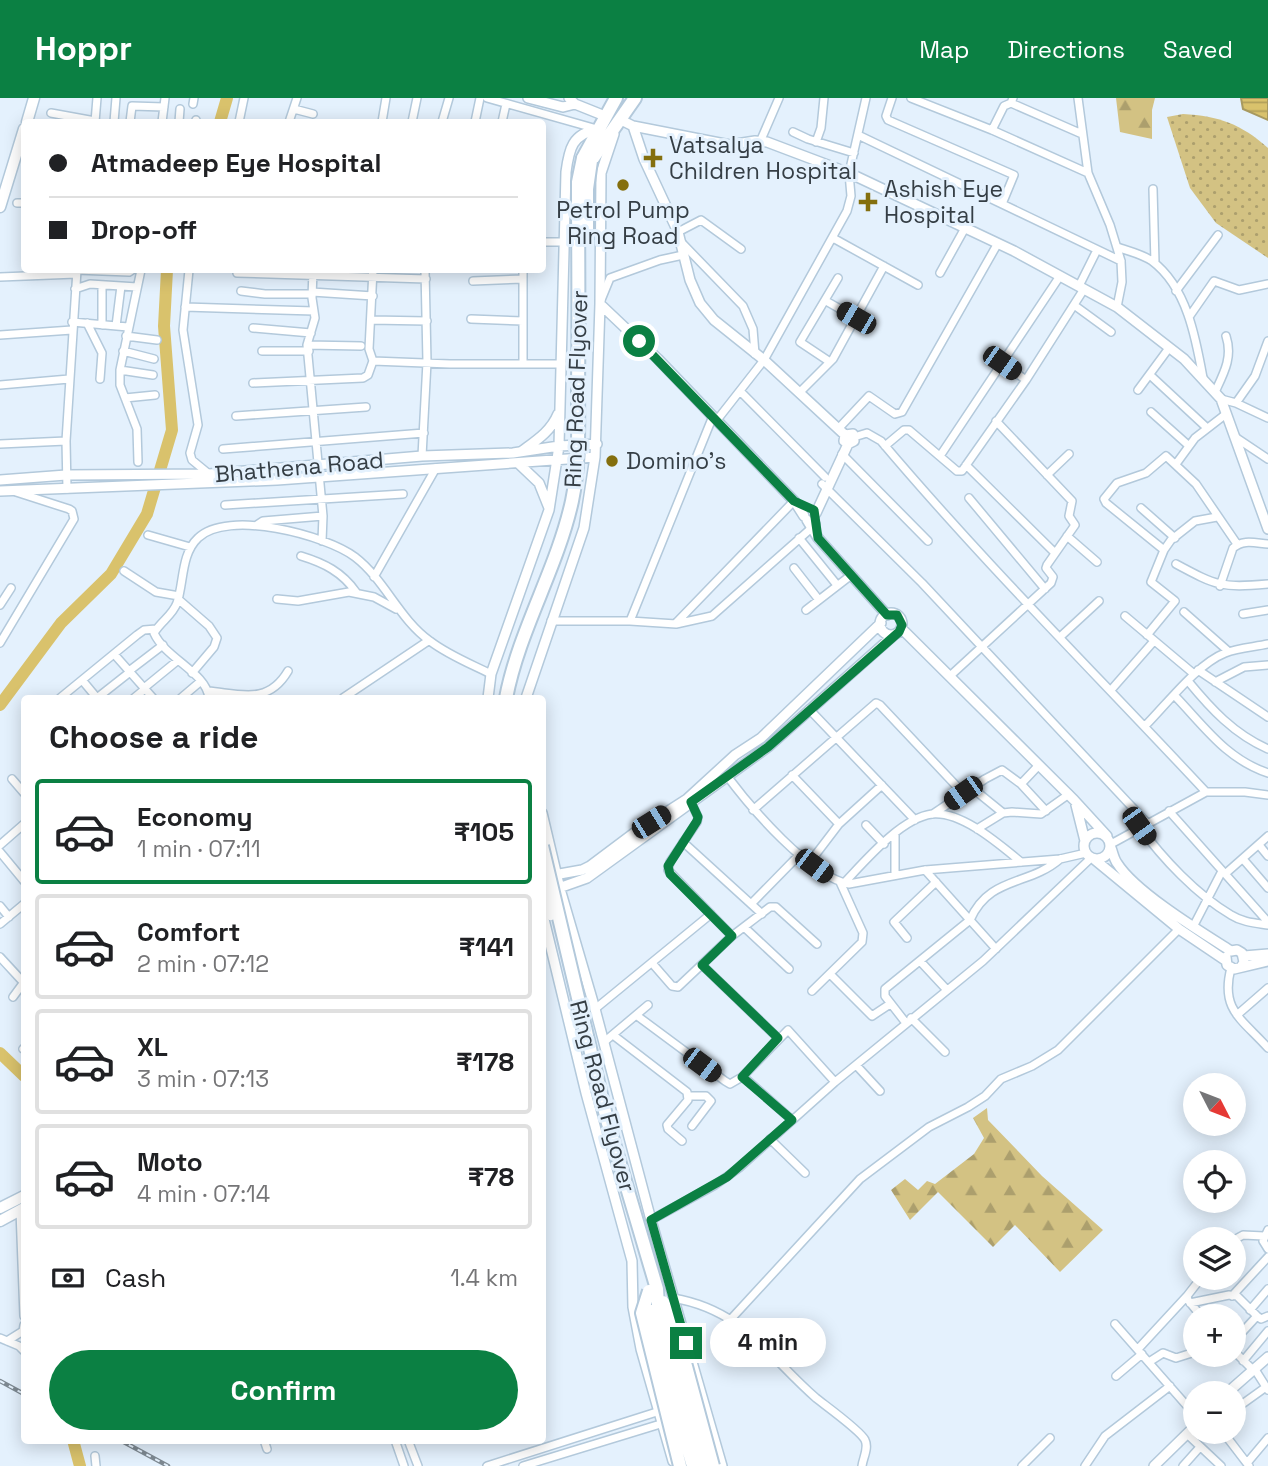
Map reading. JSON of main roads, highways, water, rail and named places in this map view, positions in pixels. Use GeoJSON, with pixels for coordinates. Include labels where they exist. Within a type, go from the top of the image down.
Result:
{"type":"FeatureCollection","features":[{"type":"Feature","properties":{"kind":"highway","name":"Ring Road Flyover"},"geometry":{"type":"LineString","coordinates":[[507,695],[520,650],[559,546],[572,500],[578,436],[578,181],[598,129],[616,98]]}},
{"type":"Feature","properties":{"kind":"highway","name":"Ring Road Flyover"},"geometry":{"type":"LineString","coordinates":[[515,695],[567,548],[580,502],[585,464],[587,159],[619,123],[635,98]]}},
{"type":"Feature","properties":{"kind":"highway","name":"Ring Road Flyover"},"geometry":{"type":"LineString","coordinates":[[546,862],[607,1120],[703,1466]]}},
{"type":"Feature","properties":{"kind":"highway","name":"Ring Road Flyover"},"geometry":{"type":"LineString","coordinates":[[546,895],[568,995],[630,1233],[653,1290]]}},
{"type":"Feature","properties":{"kind":"highway"},"geometry":{"type":"LineString","coordinates":[[653,1290],[642,1313],[677,1466]]}},
{"type":"Feature","properties":{"kind":"highway"},"geometry":{"type":"LineString","coordinates":[[653,1290],[656,1339],[693,1466]]}},
{"type":"Feature","properties":{"kind":"highway"},"geometry":{"type":"LineString","coordinates":[[653,1290],[677,1333],[713,1466]]}},
{"type":"Feature","properties":{"kind":"main road"},"geometry":{"type":"LineString","coordinates":[[27,119],[34,98]]}},
{"type":"Feature","properties":{"kind":"main road"},"geometry":{"type":"LineString","coordinates":[[0,208],[21,139]]}},
{"type":"Feature","properties":{"kind":"main road"},"geometry":{"type":"LineString","coordinates":[[0,186],[10,177]]}},
{"type":"Feature","properties":{"kind":"main road"},"geometry":{"type":"LineString","coordinates":[[0,1208],[21,1198]]}},
{"type":"Feature","properties":{"kind":"main road"},"geometry":{"type":"LineString","coordinates":[[0,1221],[21,1210]]}},
{"type":"Feature","properties":{"kind":"waterway"},"geometry":{"type":"LineString","coordinates":[[221,119],[227,98]]}},
{"type":"Feature","properties":{"kind":"waterway"},"geometry":{"type":"LineString","coordinates":[[0,705],[61,623],[111,574],[147,514],[172,430],[164,326],[167,273]]}},
{"type":"Feature","properties":{"kind":"waterway"},"geometry":{"type":"LineString","coordinates":[[0,1053],[21,1073]]}},
{"type":"Feature","properties":{"kind":"waterway"},"geometry":{"type":"LineString","coordinates":[[74,1444],[80,1466]]}},
{"type":"Feature","properties":{"kind":"railway"},"geometry":{"type":"LineString","coordinates":[[0,1381],[21,1392]]}},
{"type":"Feature","properties":{"kind":"railway"},"geometry":{"type":"LineString","coordinates":[[127,1444],[168,1466]]}},
{"type":"Feature","properties":{"kind":"place","name":"Vatsalya Children Hospital"},"geometry":{"type":"Point","coordinates":[653,158]}},
{"type":"Feature","properties":{"kind":"place","name":"Petrol Pump Ring Road"},"geometry":{"type":"Point","coordinates":[623,185]}},
{"type":"Feature","properties":{"kind":"place","name":"Ashish Eye Hospital"},"geometry":{"type":"Point","coordinates":[868,202]}},
{"type":"Feature","properties":{"kind":"place","name":"Domino's"},"geometry":{"type":"Point","coordinates":[612,461]}}]}
